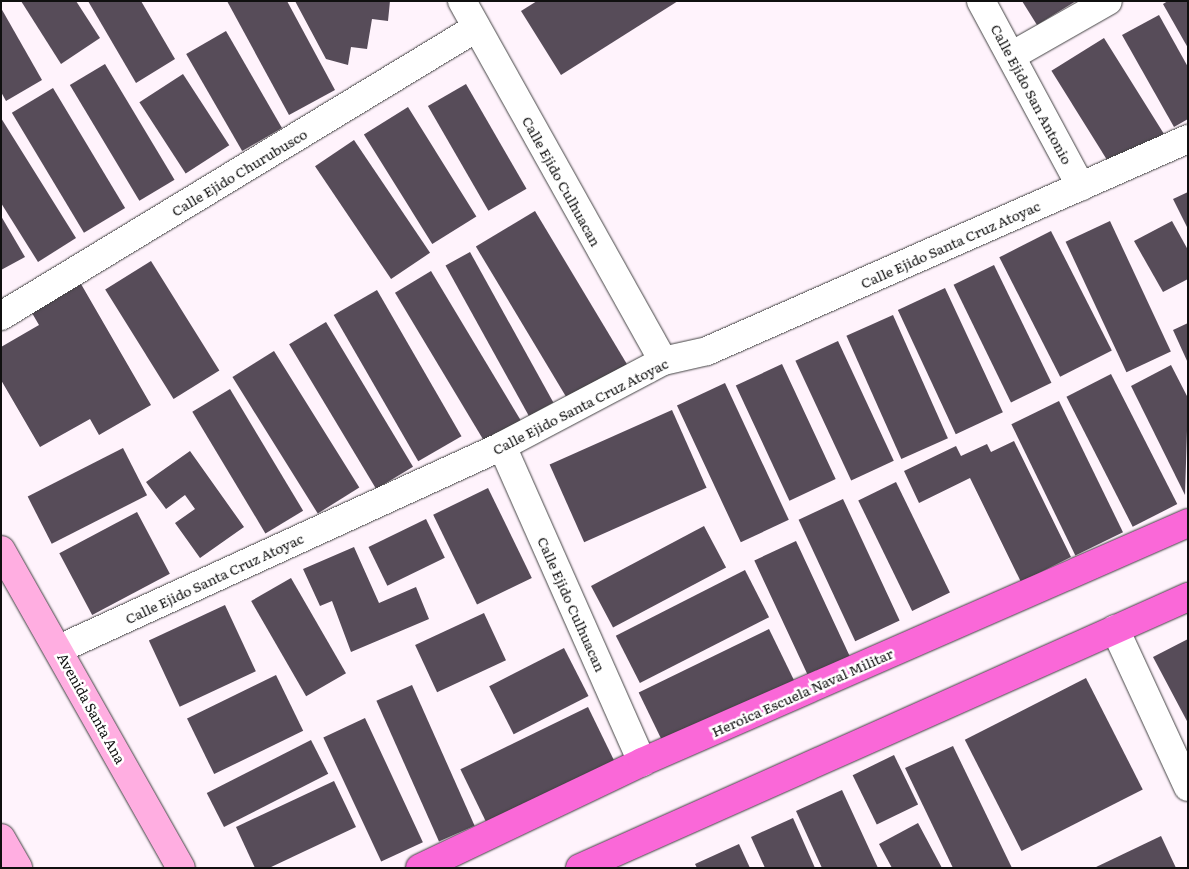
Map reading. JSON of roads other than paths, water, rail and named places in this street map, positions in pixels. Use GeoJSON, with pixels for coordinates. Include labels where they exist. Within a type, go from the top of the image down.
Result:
{"type":"FeatureCollection","features":[{"type":"Feature","properties":{"kind":"main road","name":"Heroica Escuela Naval Militar"},"geometry":{"type":"LineString","coordinates":[[420,868],[642,762],[1188,523]]}},
{"type":"Feature","properties":{"kind":"main road","name":"Avenida Santa Ana"},"geometry":{"type":"LineString","coordinates":[[1,550],[59,649],[181,868]]}},
{"type":"Feature","properties":{"kind":"main road"},"geometry":{"type":"LineString","coordinates":[[580,868],[1188,597]]}},
{"type":"Feature","properties":{"kind":"main road"},"geometry":{"type":"LineString","coordinates":[[1,838],[18,868]]}},
{"type":"Feature","properties":{"kind":"street","name":"Calle Ejido Culhuacan"},"geometry":{"type":"LineString","coordinates":[[462,1],[663,360]]}},
{"type":"Feature","properties":{"kind":"street","name":"Calle Ejido San Antonio"},"geometry":{"type":"LineString","coordinates":[[981,1],[1013,55],[1080,186]]}},
{"type":"Feature","properties":{"kind":"street"},"geometry":{"type":"LineString","coordinates":[[1013,55],[1108,1]]}},
{"type":"Feature","properties":{"kind":"street","name":"Calle Ejido Churubusco"},"geometry":{"type":"LineString","coordinates":[[1,316],[476,28]]}},
{"type":"Feature","properties":{"kind":"street","name":"Calle Ejido Santa Cruz Atoyac"},"geometry":{"type":"LineString","coordinates":[[59,649],[502,446],[663,360],[707,351],[1188,139]]}},
{"type":"Feature","properties":{"kind":"street","name":"Calle Ejido Culhuacan"},"geometry":{"type":"LineString","coordinates":[[502,446],[642,762]]}},
{"type":"Feature","properties":{"kind":"street"},"geometry":{"type":"LineString","coordinates":[[1116,629],[1188,787]]}}]}
